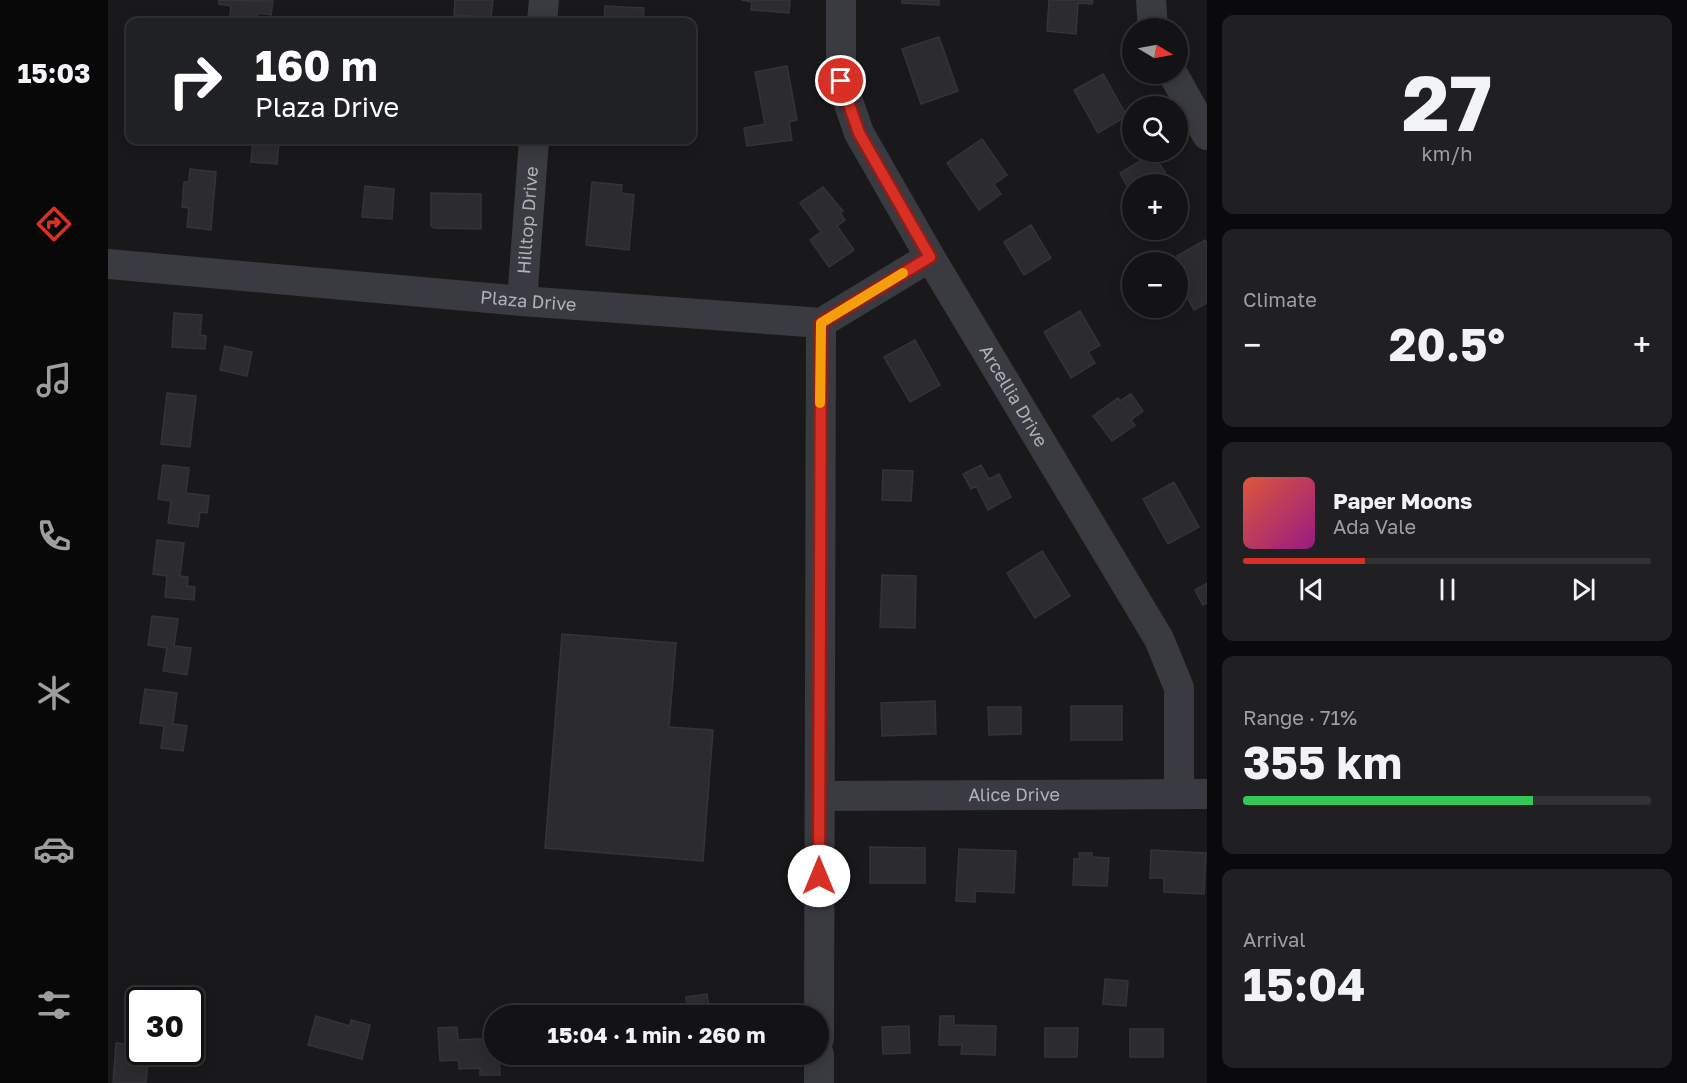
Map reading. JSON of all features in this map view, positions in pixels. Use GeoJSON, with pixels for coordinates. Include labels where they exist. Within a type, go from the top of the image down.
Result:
{"type":"FeatureCollection","features":[{"type":"Feature","properties":{"kind":"street"},"geometry":{"type":"LineString","coordinates":[[542,18],[544,0]]}},
{"type":"Feature","properties":{"kind":"street","name":"Arcellia Drive"},"geometry":{"type":"LineString","coordinates":[[842,0],[841,81],[859,133],[930,257],[1159,639],[1179,688],[1193,794]]}},
{"type":"Feature","properties":{"kind":"street"},"geometry":{"type":"LineString","coordinates":[[1151,0],[1152,18]]}},
{"type":"Feature","properties":{"kind":"street"},"geometry":{"type":"LineString","coordinates":[[1179,84],[1207,135]]}},
{"type":"Feature","properties":{"kind":"street","name":"Hilltop Drive"},"geometry":{"type":"LineString","coordinates":[[522,301],[534,144]]}},
{"type":"Feature","properties":{"kind":"street"},"geometry":{"type":"LineString","coordinates":[[819,1005],[821,323],[930,257]]}},
{"type":"Feature","properties":{"kind":"street","name":"Plaza Drive"},"geometry":{"type":"LineString","coordinates":[[108,264],[522,301],[821,323]]}},
{"type":"Feature","properties":{"kind":"street","name":"Alice Drive"},"geometry":{"type":"LineString","coordinates":[[820,796],[1193,794]]}},
{"type":"Feature","properties":{"kind":"street"},"geometry":{"type":"LineString","coordinates":[[819,1065],[819,1083]]}},
{"type":"Feature","properties":{"kind":"building"},"geometry":{"type":"Polygon","coordinates":[[[219,0],[273,1],[271,15],[258,13],[257,18],[230,18],[231,6],[219,4],[219,0]]]}},
{"type":"Feature","properties":{"kind":"building"},"geometry":{"type":"Polygon","coordinates":[[[455,0],[493,0],[491,17],[454,15],[455,0]]]}},
{"type":"Feature","properties":{"kind":"building"},"geometry":{"type":"Polygon","coordinates":[[[741,0],[790,0],[789,13],[751,10],[752,2],[741,0]]]}},
{"type":"Feature","properties":{"kind":"building"},"geometry":{"type":"Polygon","coordinates":[[[902,0],[939,0],[939,5],[902,3],[902,0]]]}},
{"type":"Feature","properties":{"kind":"building"},"geometry":{"type":"Polygon","coordinates":[[[1049,0],[1093,0],[1092,4],[1078,3],[1076,34],[1047,31],[1049,0]]]}},
{"type":"Feature","properties":{"kind":"building"},"geometry":{"type":"Polygon","coordinates":[[[605,6],[644,8],[643,18],[604,18],[605,6]]]}},
{"type":"Feature","properties":{"kind":"building"},"geometry":{"type":"Polygon","coordinates":[[[939,37],[958,91],[921,104],[902,49],[939,37]]]}},
{"type":"Feature","properties":{"kind":"building"},"geometry":{"type":"Polygon","coordinates":[[[787,66],[797,120],[789,122],[792,140],[747,146],[744,128],[765,124],[755,72],[787,66]]]}},
{"type":"Feature","properties":{"kind":"building"},"geometry":{"type":"Polygon","coordinates":[[[1103,74],[1122,107],[1122,119],[1098,133],[1074,90],[1103,74]]]}},
{"type":"Feature","properties":{"kind":"building"},"geometry":{"type":"Polygon","coordinates":[[[982,139],[1007,175],[994,184],[1001,194],[979,210],[947,163],[982,139]]]}},
{"type":"Feature","properties":{"kind":"building"},"geometry":{"type":"Polygon","coordinates":[[[253,144],[279,144],[277,164],[251,162],[253,144]]]}},
{"type":"Feature","properties":{"kind":"building"},"geometry":{"type":"Polygon","coordinates":[[[1138,162],[1159,162],[1166,174],[1122,174],[1122,177],[1120,173],[1138,162]]]}},
{"type":"Feature","properties":{"kind":"building"},"geometry":{"type":"Polygon","coordinates":[[[190,169],[216,172],[211,230],[187,227],[189,208],[182,207],[184,182],[189,182],[190,169]]]}},
{"type":"Feature","properties":{"kind":"building"},"geometry":{"type":"Polygon","coordinates":[[[592,182],[622,185],[621,193],[634,195],[629,250],[586,245],[592,182]]]}},
{"type":"Feature","properties":{"kind":"building"},"geometry":{"type":"Polygon","coordinates":[[[365,186],[394,189],[392,219],[362,217],[365,186]]]}},
{"type":"Feature","properties":{"kind":"building"},"geometry":{"type":"Polygon","coordinates":[[[823,187],[843,211],[840,213],[845,220],[837,226],[854,250],[829,267],[810,240],[821,232],[800,203],[823,187]]]}},
{"type":"Feature","properties":{"kind":"building"},"geometry":{"type":"Polygon","coordinates":[[[431,193],[481,194],[481,229],[434,228],[431,226],[431,193]]]}},
{"type":"Feature","properties":{"kind":"building"},"geometry":{"type":"Polygon","coordinates":[[[1031,225],[1051,258],[1024,275],[1004,242],[1031,225]]]}},
{"type":"Feature","properties":{"kind":"building"},"geometry":{"type":"Polygon","coordinates":[[[1205,240],[1207,244],[1207,303],[1194,310],[1188,299],[1188,252],[1184,252],[1205,240]]]}},
{"type":"Feature","properties":{"kind":"building"},"geometry":{"type":"Polygon","coordinates":[[[1080,311],[1100,345],[1088,352],[1095,363],[1071,378],[1044,332],[1080,311]]]}},
{"type":"Feature","properties":{"kind":"building"},"geometry":{"type":"Polygon","coordinates":[[[174,313],[202,315],[200,335],[206,336],[205,349],[172,347],[174,313]]]}},
{"type":"Feature","properties":{"kind":"building"},"geometry":{"type":"Polygon","coordinates":[[[915,340],[940,385],[910,402],[884,357],[915,340]]]}},
{"type":"Feature","properties":{"kind":"building"},"geometry":{"type":"Polygon","coordinates":[[[225,346],[252,352],[247,376],[220,370],[225,346]]]}},
{"type":"Feature","properties":{"kind":"building"},"geometry":{"type":"Polygon","coordinates":[[[167,393],[196,396],[190,447],[161,444],[167,393]]]}},
{"type":"Feature","properties":{"kind":"building"},"geometry":{"type":"Polygon","coordinates":[[[1131,394],[1143,411],[1131,420],[1135,425],[1112,441],[1093,416],[1118,398],[1120,401],[1131,394]]]}},
{"type":"Feature","properties":{"kind":"building"},"geometry":{"type":"Polygon","coordinates":[[[163,465],[189,468],[186,493],[209,496],[207,513],[200,512],[198,527],[168,523],[171,501],[158,499],[163,465]]]}},
{"type":"Feature","properties":{"kind":"building"},"geometry":{"type":"Polygon","coordinates":[[[981,465],[989,479],[999,474],[1011,497],[988,510],[976,486],[971,489],[963,474],[981,465]]]}},
{"type":"Feature","properties":{"kind":"building"},"geometry":{"type":"Polygon","coordinates":[[[883,470],[913,471],[911,501],[882,500],[883,470]]]}},
{"type":"Feature","properties":{"kind":"building"},"geometry":{"type":"Polygon","coordinates":[[[1174,482],[1199,527],[1168,544],[1143,499],[1174,482]]]}},
{"type":"Feature","properties":{"kind":"building"},"geometry":{"type":"Polygon","coordinates":[[[157,540],[184,543],[180,576],[188,577],[187,586],[195,587],[194,600],[165,597],[167,576],[153,574],[157,540]]]}},
{"type":"Feature","properties":{"kind":"building"},"geometry":{"type":"Polygon","coordinates":[[[1042,551],[1070,596],[1035,618],[1007,573],[1042,551]]]}},
{"type":"Feature","properties":{"kind":"building"},"geometry":{"type":"Polygon","coordinates":[[[882,575],[916,576],[915,628],[880,627],[882,575]]]}},
{"type":"Feature","properties":{"kind":"building"},"geometry":{"type":"Polygon","coordinates":[[[1207,583],[1207,603],[1203,605],[1195,590],[1207,583]]]}},
{"type":"Feature","properties":{"kind":"building"},"geometry":{"type":"Polygon","coordinates":[[[152,616],[178,619],[174,646],[191,648],[187,675],[163,671],[167,648],[148,645],[152,616]]]}},
{"type":"Feature","properties":{"kind":"building"},"geometry":{"type":"Polygon","coordinates":[[[562,634],[676,643],[669,727],[713,730],[703,861],[545,848],[562,634]]]}},
{"type":"Feature","properties":{"kind":"building"},"geometry":{"type":"Polygon","coordinates":[[[145,689],[177,693],[173,724],[187,726],[183,751],[161,748],[164,726],[140,723],[145,689]]]}},
{"type":"Feature","properties":{"kind":"building"},"geometry":{"type":"Polygon","coordinates":[[[935,701],[936,734],[882,736],[881,703],[935,701]]]}},
{"type":"Feature","properties":{"kind":"building"},"geometry":{"type":"Polygon","coordinates":[[[1071,706],[1122,706],[1122,740],[1071,740],[1071,706]]]}},
{"type":"Feature","properties":{"kind":"building"},"geometry":{"type":"Polygon","coordinates":[[[988,707],[1021,707],[1021,734],[989,735],[988,707]]]}},
{"type":"Feature","properties":{"kind":"building"},"geometry":{"type":"Polygon","coordinates":[[[870,847],[925,848],[925,883],[870,883],[870,847]]]}},
{"type":"Feature","properties":{"kind":"building"},"geometry":{"type":"Polygon","coordinates":[[[959,849],[1016,851],[1014,893],[975,891],[975,902],[956,901],[959,849]]]}},
{"type":"Feature","properties":{"kind":"building"},"geometry":{"type":"Polygon","coordinates":[[[1151,850],[1206,853],[1204,894],[1164,892],[1164,878],[1150,878],[1151,850]]]}},
{"type":"Feature","properties":{"kind":"building"},"geometry":{"type":"Polygon","coordinates":[[[1079,853],[1092,853],[1092,857],[1109,858],[1107,886],[1073,885],[1074,859],[1080,859],[1079,853]]]}},
{"type":"Feature","properties":{"kind":"building"},"geometry":{"type":"Polygon","coordinates":[[[1105,979],[1128,981],[1126,1006],[1103,1004],[1105,979]]]}},
{"type":"Feature","properties":{"kind":"building"},"geometry":{"type":"Polygon","coordinates":[[[707,994],[708,1005],[687,1005],[686,997],[707,994]]]}},
{"type":"Feature","properties":{"kind":"building"},"geometry":{"type":"Polygon","coordinates":[[[316,1016],[350,1026],[351,1020],[370,1025],[362,1059],[308,1045],[316,1016]]]}},
{"type":"Feature","properties":{"kind":"building"},"geometry":{"type":"Polygon","coordinates":[[[940,1016],[954,1016],[954,1025],[996,1026],[995,1055],[961,1054],[962,1045],[939,1045],[940,1016]]]}},
{"type":"Feature","properties":{"kind":"building"},"geometry":{"type":"Polygon","coordinates":[[[909,1026],[910,1053],[883,1054],[882,1027],[909,1026]]]}},
{"type":"Feature","properties":{"kind":"building"},"geometry":{"type":"Polygon","coordinates":[[[457,1027],[458,1040],[484,1039],[484,1065],[500,1065],[500,1075],[480,1075],[480,1068],[459,1069],[459,1062],[456,1060],[440,1061],[438,1028],[457,1027]]]}},
{"type":"Feature","properties":{"kind":"building"},"geometry":{"type":"Polygon","coordinates":[[[1045,1028],[1078,1028],[1077,1057],[1045,1057],[1045,1028]]]}},
{"type":"Feature","properties":{"kind":"building"},"geometry":{"type":"Polygon","coordinates":[[[1130,1029],[1163,1029],[1163,1057],[1130,1057],[1130,1029]]]}},
{"type":"Feature","properties":{"kind":"building"},"geometry":{"type":"Polygon","coordinates":[[[116,1043],[126,1044],[126,1065],[148,1065],[146,1083],[113,1083],[116,1043]]]}},
{"type":"Feature","properties":{"kind":"slow traffic"},"geometry":{"type":"LineString","coordinates":[[820,403],[821,323],[903,273]]}},
{"type":"Feature","properties":{"kind":"route"},"geometry":{"type":"LineString","coordinates":[[819,876],[821,323],[930,257],[859,133],[841,81]]}}]}
